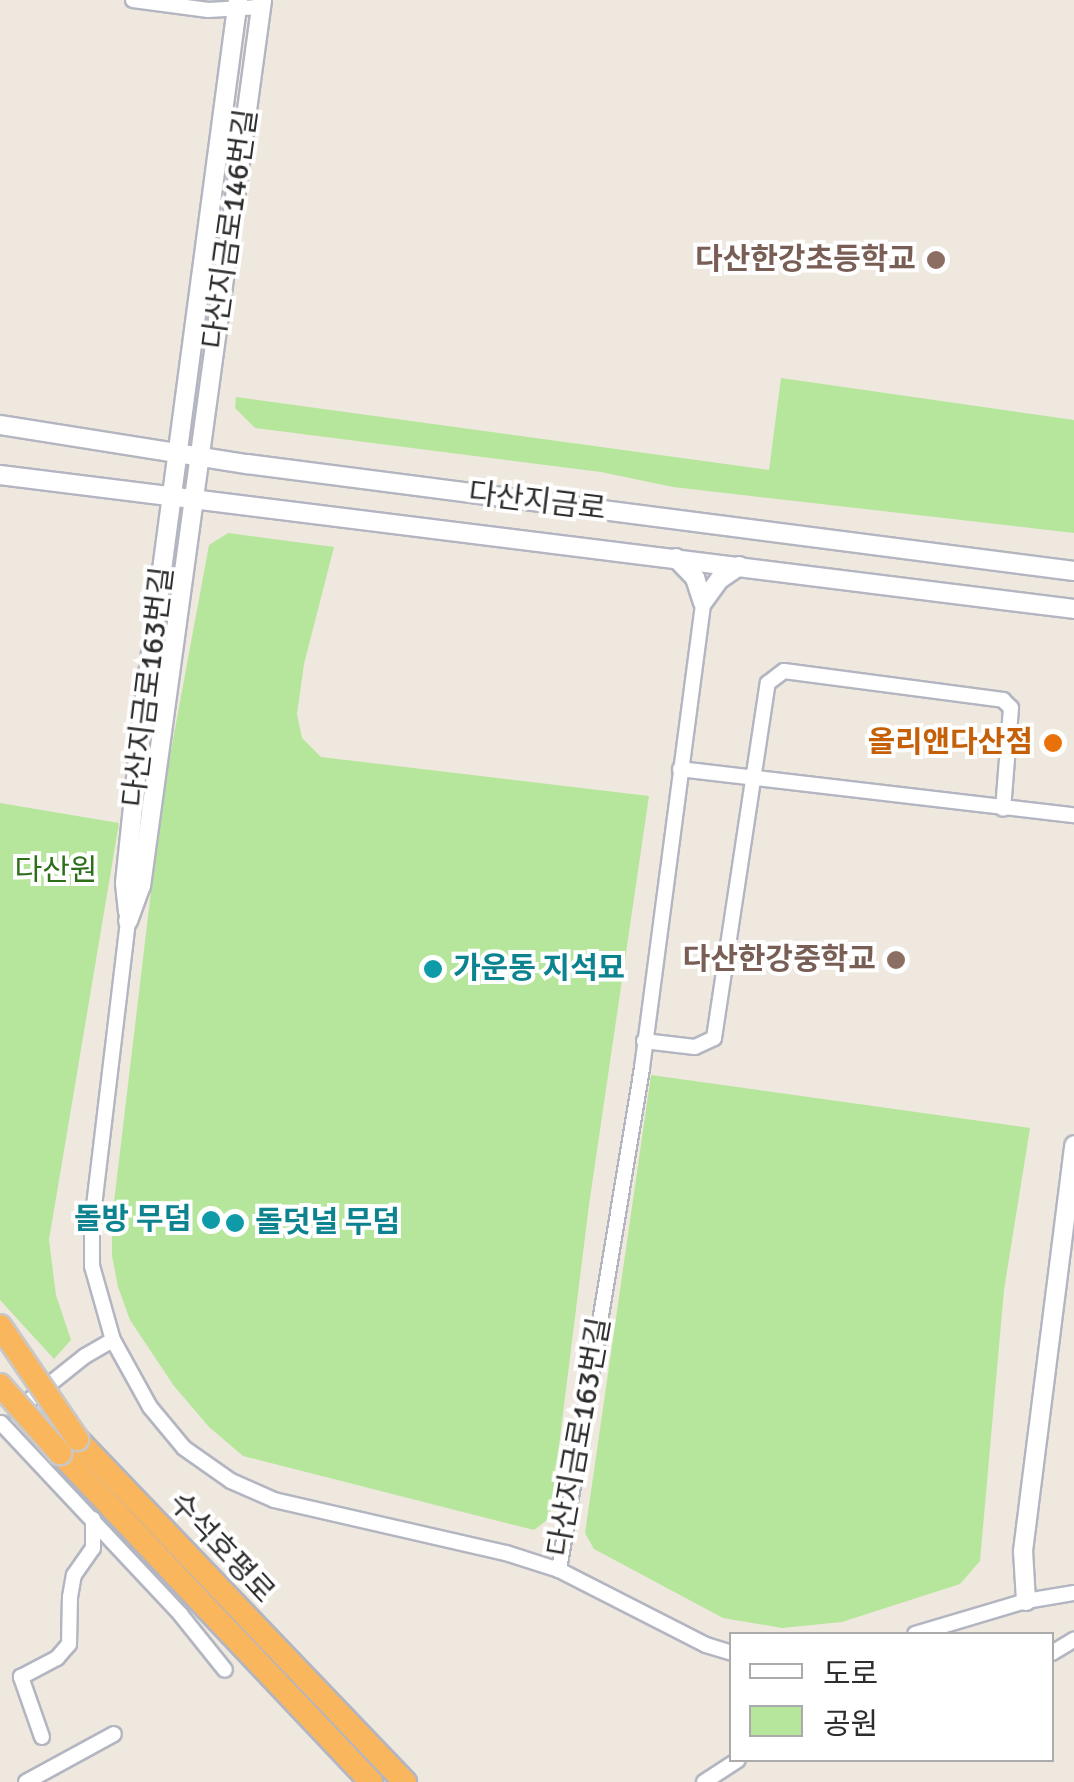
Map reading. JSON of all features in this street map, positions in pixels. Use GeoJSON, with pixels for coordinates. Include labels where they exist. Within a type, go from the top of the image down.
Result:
{"type":"FeatureCollection","features":[{"type":"Feature","properties":{"kind":"highway"},"geometry":{"type":"LineString","coordinates":[[0,1326],[68,1446]]}},
{"type":"Feature","properties":{"kind":"highway","name":"수석호평로"},"geometry":{"type":"LineString","coordinates":[[0,1350],[68,1446],[371,1782]]}},
{"type":"Feature","properties":{"kind":"highway","name":"수석호평로"},"geometry":{"type":"LineString","coordinates":[[0,1384],[68,1446],[405,1782]]}},
{"type":"Feature","properties":{"kind":"street"},"geometry":{"type":"LineString","coordinates":[[133,0],[208,10],[232,2],[261,4]]}},
{"type":"Feature","properties":{"kind":"street","name":"다산지금로146번길"},"geometry":{"type":"LineString","coordinates":[[179,454],[232,2]]}},
{"type":"Feature","properties":{"kind":"street","name":"다산지금로146번길"},"geometry":{"type":"LineString","coordinates":[[201,458],[261,4]]}},
{"type":"Feature","properties":{"kind":"street","name":"다산지금로"},"geometry":{"type":"LineString","coordinates":[[0,425],[201,458],[1074,572]]}},
{"type":"Feature","properties":{"kind":"street","name":"다산지금로163번길"},"geometry":{"type":"LineString","coordinates":[[179,454],[142,720],[125,883],[128,921],[92,1224],[92,1266],[113,1340],[150,1406],[184,1448],[231,1481],[274,1500],[506,1553],[559,1570],[644,1042],[702,602]]}},
{"type":"Feature","properties":{"kind":"street","name":"다산지금로163번길"},"geometry":{"type":"LineString","coordinates":[[128,921],[141,886],[201,458]]}},
{"type":"Feature","properties":{"kind":"street","name":"다산지금로"},"geometry":{"type":"LineString","coordinates":[[0,475],[1074,609]]}},
{"type":"Feature","properties":{"kind":"street"},"geometry":{"type":"LineString","coordinates":[[676,558],[694,578],[702,602]]}},
{"type":"Feature","properties":{"kind":"street"},"geometry":{"type":"LineString","coordinates":[[702,602],[720,579],[738,566]]}},
{"type":"Feature","properties":{"kind":"street"},"geometry":{"type":"LineString","coordinates":[[644,1042],[695,1047],[714,1038],[768,683],[784,671],[1003,700],[1011,708],[1003,808]]}},
{"type":"Feature","properties":{"kind":"street"},"geometry":{"type":"LineString","coordinates":[[680,769],[1074,815]]}},
{"type":"Feature","properties":{"kind":"street"},"geometry":{"type":"LineString","coordinates":[[1026,1601],[1022,1550],[1074,1145]]}},
{"type":"Feature","properties":{"kind":"street"},"geometry":{"type":"LineString","coordinates":[[113,1340],[85,1356],[1,1424],[198,1633],[225,1670]]}},
{"type":"Feature","properties":{"kind":"street"},"geometry":{"type":"LineString","coordinates":[[42,1737],[21,1677],[57,1658],[69,1644],[70,1596],[74,1576],[94,1548],[93,1519]]}},
{"type":"Feature","properties":{"kind":"street"},"geometry":{"type":"LineString","coordinates":[[559,1570],[706,1645],[729,1652]]}},
{"type":"Feature","properties":{"kind":"street"},"geometry":{"type":"LineString","coordinates":[[922,1632],[1026,1601],[1074,1593]]}},
{"type":"Feature","properties":{"kind":"street"},"geometry":{"type":"LineString","coordinates":[[26,1782],[114,1734]]}},
{"type":"Feature","properties":{"kind":"street"},"geometry":{"type":"LineString","coordinates":[[704,1782],[735,1762]]}},
{"type":"Feature","properties":{"kind":"green space"},"geometry":{"type":"Polygon","coordinates":[[[781,378],[1074,420],[1074,533],[673,487],[601,472],[255,428],[235,408],[236,397],[769,470],[781,378]]]}},
{"type":"Feature","properties":{"kind":"green space"},"geometry":{"type":"Polygon","coordinates":[[[228,533],[334,547],[304,664],[297,714],[302,738],[321,757],[649,796],[589,1205],[550,1518],[534,1530],[243,1456],[209,1427],[174,1386],[130,1320],[118,1287],[112,1256],[112,1219],[162,799],[209,545],[228,533]]]}},
{"type":"Feature","properties":{"kind":"green space","name":"다산원"},"geometry":{"type":"Polygon","coordinates":[[[0,803],[119,823],[49,1240],[56,1295],[71,1340],[54,1359],[0,1300],[0,803]]]}},
{"type":"Feature","properties":{"kind":"green space"},"geometry":{"type":"Polygon","coordinates":[[[651,1075],[1030,1128],[1004,1290],[980,1561],[960,1584],[842,1622],[782,1628],[723,1618],[594,1549],[585,1533],[651,1075]]]}},
{"type":"Feature","properties":{"kind":"place","name":"다산한강초등학교"},"geometry":{"type":"Point","coordinates":[936,260]}},
{"type":"Feature","properties":{"kind":"place","name":"올리앤다산점"},"geometry":{"type":"Point","coordinates":[1053,743]}},
{"type":"Feature","properties":{"kind":"place","name":"다산한강중학교"},"geometry":{"type":"Point","coordinates":[896,960]}},
{"type":"Feature","properties":{"kind":"place","name":"가운동 지석묘"},"geometry":{"type":"Point","coordinates":[433,969]}},
{"type":"Feature","properties":{"kind":"place","name":"돌방 무덤"},"geometry":{"type":"Point","coordinates":[211,1220]}},
{"type":"Feature","properties":{"kind":"place","name":"돌덧널 무덤"},"geometry":{"type":"Point","coordinates":[235,1223]}}]}
